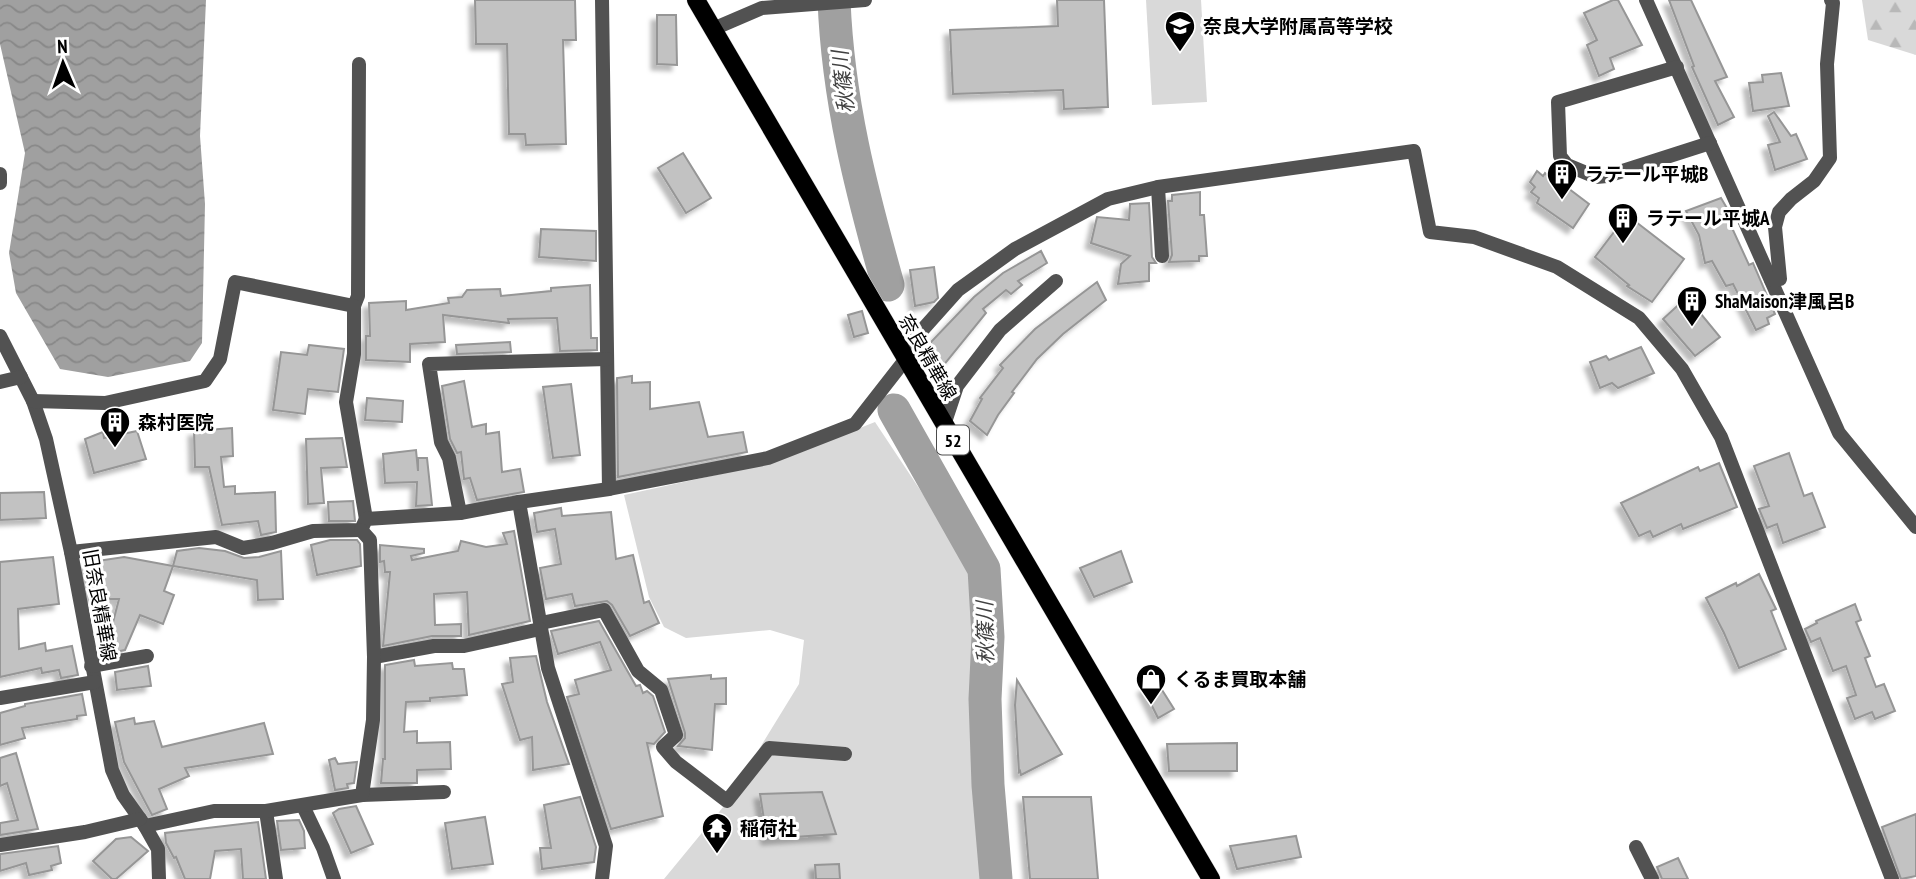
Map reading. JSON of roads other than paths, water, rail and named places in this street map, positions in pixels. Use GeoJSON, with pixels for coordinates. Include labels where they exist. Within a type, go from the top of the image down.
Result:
{"type":"FeatureCollection","features":[{"type":"Feature","properties":{"kind":"main road","name":"奈良精華線"},"geometry":{"type":"LineString","coordinates":[[696,0],[1211,879]]}},
{"type":"Feature","properties":{"kind":"street"},"geometry":{"type":"LineString","coordinates":[[603,0],[609,489]]}},
{"type":"Feature","properties":{"kind":"street"},"geometry":{"type":"LineString","coordinates":[[1646,0],[1839,433],[1916,527]]}},
{"type":"Feature","properties":{"kind":"street"},"geometry":{"type":"LineString","coordinates":[[1771,280],[1780,279],[1775,227],[1779,212],[1814,181],[1830,159],[1827,64],[1833,3],[1831,0]]}},
{"type":"Feature","properties":{"kind":"street"},"geometry":{"type":"LineString","coordinates":[[713,29],[762,8],[859,1]]}},
{"type":"Feature","properties":{"kind":"street"},"geometry":{"type":"LineString","coordinates":[[359,64],[358,296],[354,306],[354,354],[346,402],[364,525],[370,540],[373,720],[362,795]]}},
{"type":"Feature","properties":{"kind":"street"},"geometry":{"type":"LineString","coordinates":[[1676,67],[1558,102],[1560,156],[1567,166],[1596,177],[1607,176],[1710,143]]}},
{"type":"Feature","properties":{"kind":"street"},"geometry":{"type":"LineString","coordinates":[[71,552],[216,537],[243,548],[313,531],[460,513],[609,489],[768,458],[855,424],[905,360],[916,337],[958,290],[1016,249],[1108,199],[1158,187],[1414,151],[1430,232],[1474,237],[1557,267],[1639,318],[1682,369],[1721,437],[1892,879]]}},
{"type":"Feature","properties":{"kind":"street"},"geometry":{"type":"LineString","coordinates":[[0,174],[0,183]]}},
{"type":"Feature","properties":{"kind":"street"},"geometry":{"type":"LineString","coordinates":[[1158,187],[1162,257]]}},
{"type":"Feature","properties":{"kind":"street"},"geometry":{"type":"LineString","coordinates":[[944,425],[957,386],[1000,330],[1056,281]]}},
{"type":"Feature","properties":{"kind":"street"},"geometry":{"type":"LineString","coordinates":[[33,401],[105,403],[205,381],[220,359],[235,282],[354,306]]}},
{"type":"Feature","properties":{"kind":"street","name":"旧奈良精華線"},"geometry":{"type":"LineString","coordinates":[[0,336],[33,401],[46,439],[71,552],[112,770],[123,795],[158,849],[159,879]]}},
{"type":"Feature","properties":{"kind":"street"},"geometry":{"type":"LineString","coordinates":[[460,513],[449,458],[441,442],[429,364],[607,359]]}},
{"type":"Feature","properties":{"kind":"street"},"geometry":{"type":"LineString","coordinates":[[0,382],[21,377]]}},
{"type":"Feature","properties":{"kind":"street"},"geometry":{"type":"LineString","coordinates":[[519,502],[548,668],[606,846],[602,879]]}},
{"type":"Feature","properties":{"kind":"street"},"geometry":{"type":"LineString","coordinates":[[374,657],[433,646],[464,646],[604,610],[638,671],[661,690],[676,735],[663,747],[676,762],[727,801],[769,748],[845,754]]}},
{"type":"Feature","properties":{"kind":"street"},"geometry":{"type":"LineString","coordinates":[[91,666],[147,656]]}},
{"type":"Feature","properties":{"kind":"street"},"geometry":{"type":"LineString","coordinates":[[0,698],[95,682]]}},
{"type":"Feature","properties":{"kind":"street"},"geometry":{"type":"LineString","coordinates":[[0,845],[214,811],[265,811],[362,795],[444,792]]}},
{"type":"Feature","properties":{"kind":"street"},"geometry":{"type":"LineString","coordinates":[[303,806],[324,848],[334,879]]}},
{"type":"Feature","properties":{"kind":"street"},"geometry":{"type":"LineString","coordinates":[[265,811],[276,879]]}},
{"type":"Feature","properties":{"kind":"street"},"geometry":{"type":"LineString","coordinates":[[1636,847],[1652,879]]}},
{"type":"Feature","properties":{"kind":"water"},"geometry":{"type":"Polygon","coordinates":[[[0,0],[206,0],[200,136],[205,204],[202,343],[190,361],[108,377],[60,369],[16,293],[9,253],[25,153],[0,44],[0,0]]]}},
{"type":"Feature","properties":{"kind":"waterway","name":"秋篠川"},"geometry":{"type":"LineString","coordinates":[[834,0],[840,74],[852,144],[888,285]]}},
{"type":"Feature","properties":{"kind":"waterway","name":"秋篠川"},"geometry":{"type":"LineString","coordinates":[[894,410],[984,569],[988,637],[985,699],[988,785],[996,879]]}},
{"type":"Feature","properties":{"kind":"place","name":"奈良大学附属高等学校"},"geometry":{"type":"Point","coordinates":[1180,53]}},
{"type":"Feature","properties":{"kind":"place","name":"ラテール平城B"},"geometry":{"type":"Point","coordinates":[1562,201]}},
{"type":"Feature","properties":{"kind":"place","name":"ラテール平城A"},"geometry":{"type":"Point","coordinates":[1623,245]}},
{"type":"Feature","properties":{"kind":"place","name":"ShaMaison津風呂B"},"geometry":{"type":"Point","coordinates":[1692,328]}},
{"type":"Feature","properties":{"kind":"place","name":"森村医院"},"geometry":{"type":"Point","coordinates":[115,449]}},
{"type":"Feature","properties":{"kind":"place","name":"くるま買取本舗"},"geometry":{"type":"Point","coordinates":[1151,706]}},
{"type":"Feature","properties":{"kind":"place","name":"稲荷社"},"geometry":{"type":"Point","coordinates":[717,855]}}]}
